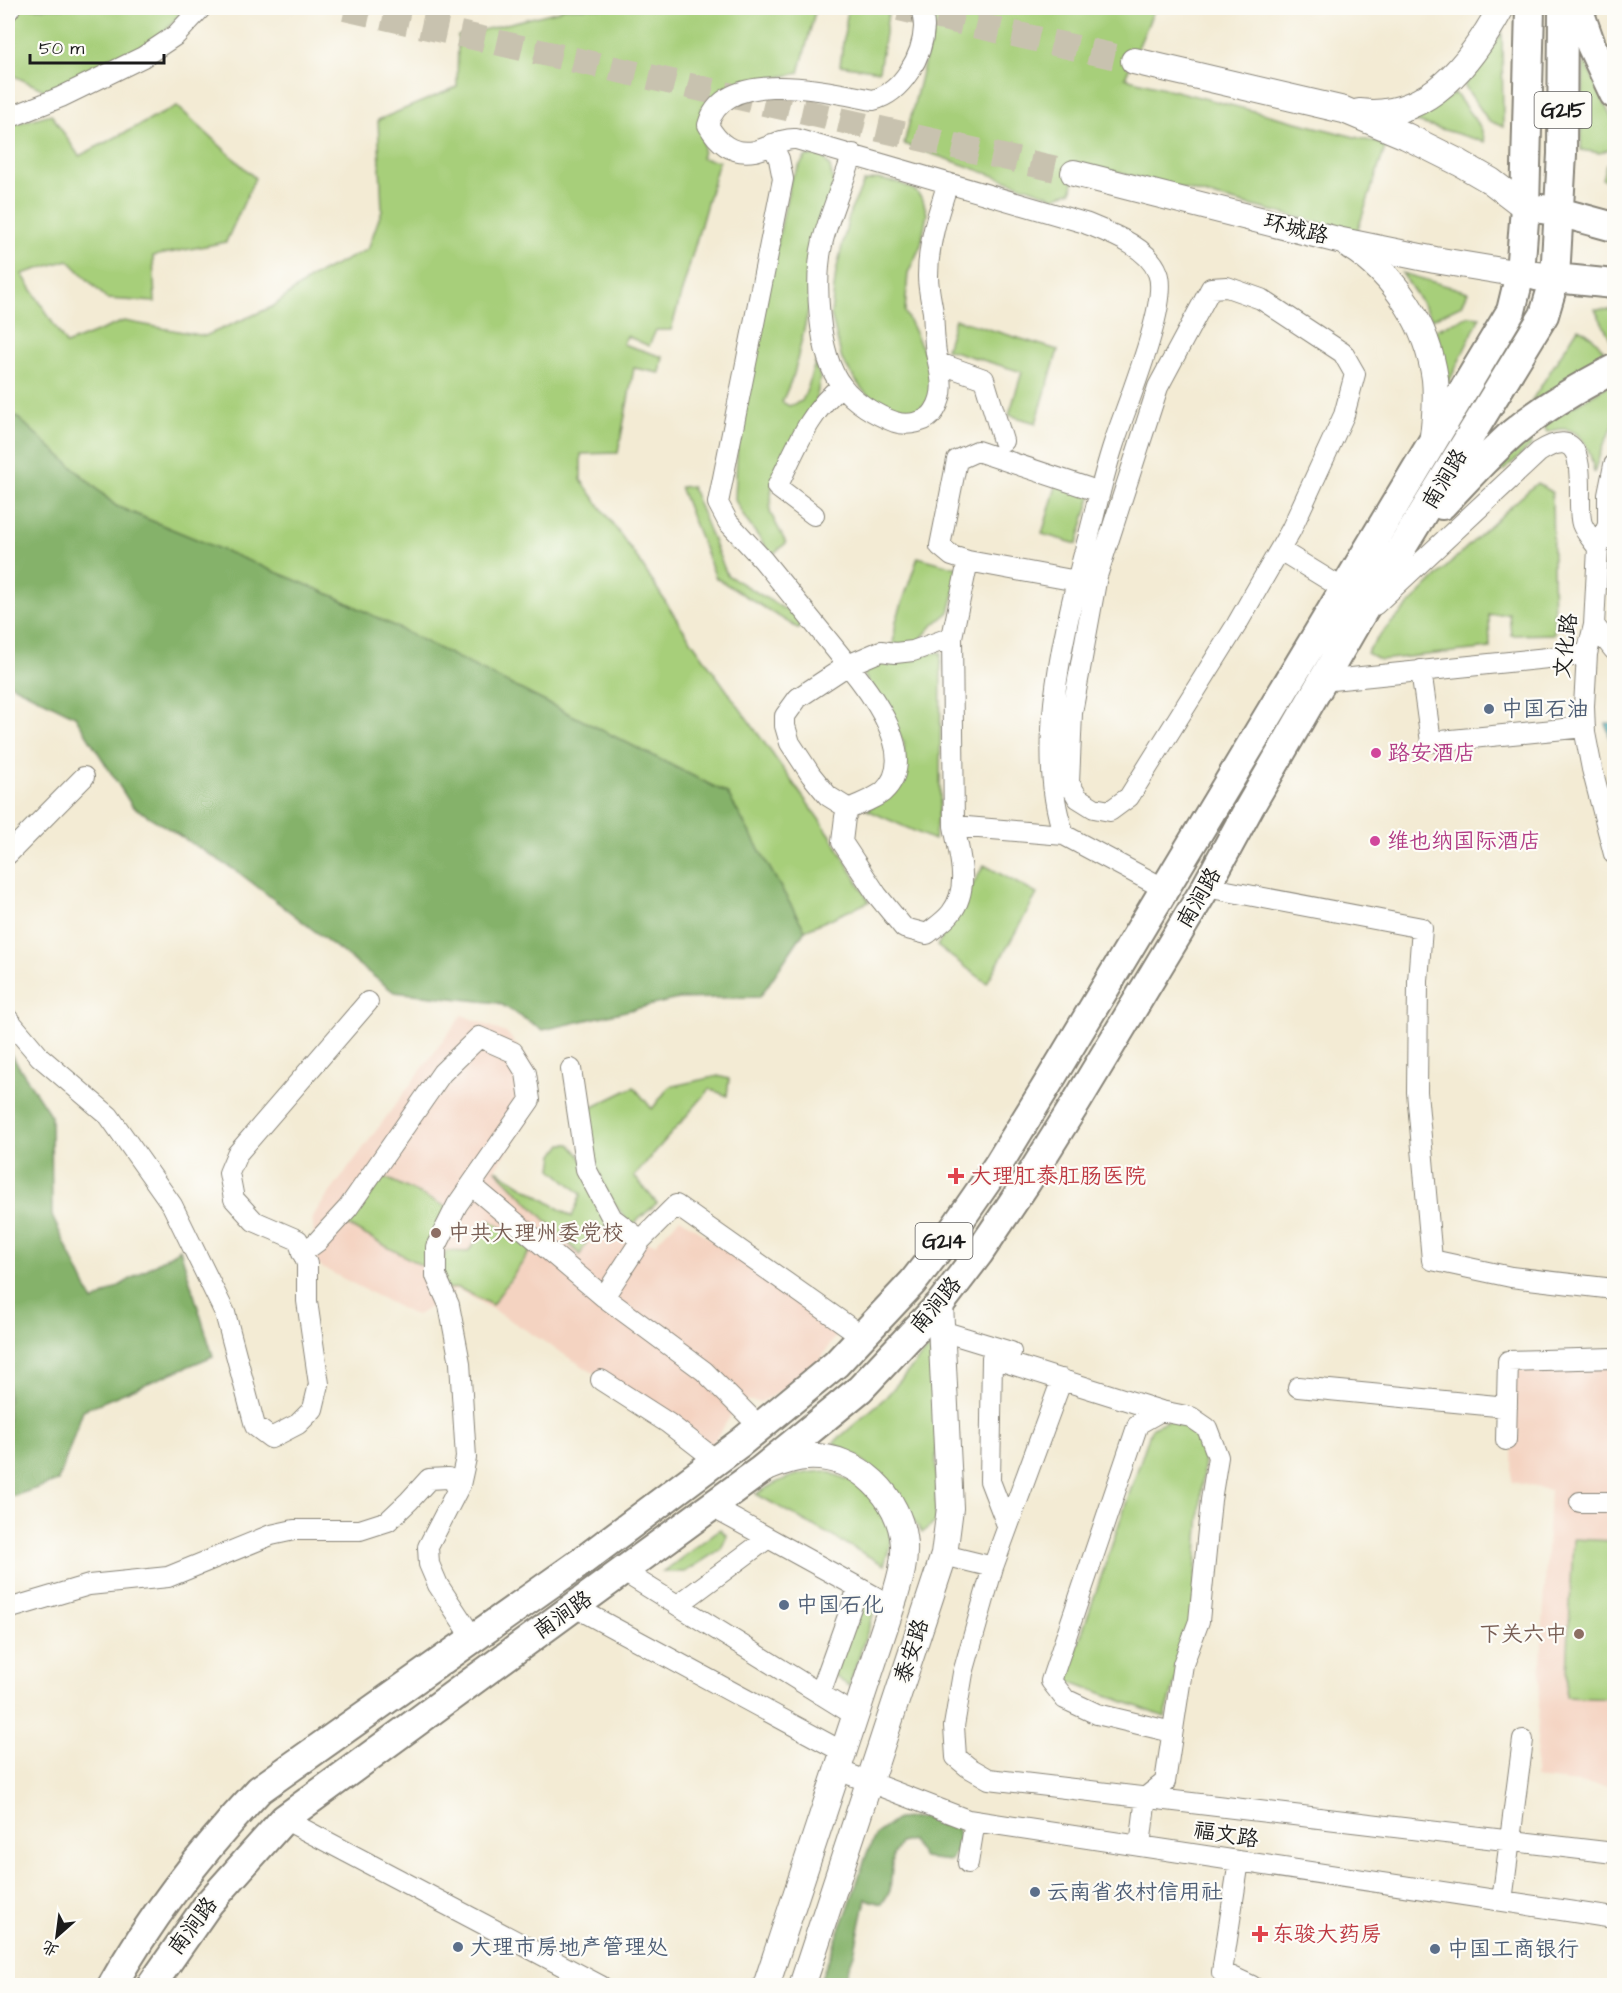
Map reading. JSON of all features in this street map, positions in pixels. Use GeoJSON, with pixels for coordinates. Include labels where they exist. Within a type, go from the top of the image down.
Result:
{"type":"FeatureCollection","features":[{"type":"Feature","properties":{"kind":"highway","name":"G215"},"geometry":{"type":"LineString","coordinates":[[1525,207],[1530,8]]}},
{"type":"Feature","properties":{"kind":"highway","name":"G215"},"geometry":{"type":"LineString","coordinates":[[1559,212],[1562,154],[1563,8]]}},
{"type":"Feature","properties":{"kind":"highway"},"geometry":{"type":"LineString","coordinates":[[1578,8],[1591,45],[1614,94]]}},
{"type":"Feature","properties":{"kind":"highway"},"geometry":{"type":"LineString","coordinates":[[1525,207],[1559,212],[1614,227]]}},
{"type":"Feature","properties":{"kind":"highway","name":"南涧路"},"geometry":{"type":"LineString","coordinates":[[112,1986],[128,1957],[190,1868],[220,1831],[259,1790],[577,1565],[717,1461],[836,1364],[913,1282],[951,1233],[998,1165],[1511,311],[1520,274],[1525,207]]}},
{"type":"Feature","properties":{"kind":"highway","name":"南涧路"},"geometry":{"type":"LineString","coordinates":[[155,1983],[209,1903],[284,1819],[761,1470],[860,1389],[941,1318],[1206,887],[1357,621],[1544,315],[1555,278],[1559,212]]}},
{"type":"Feature","properties":{"kind":"highway"},"geometry":{"type":"LineString","coordinates":[[1520,274],[1614,284]]}},
{"type":"Feature","properties":{"kind":"highway"},"geometry":{"type":"LineString","coordinates":[[1407,541],[1513,434],[1563,397],[1614,369]]}},
{"type":"Feature","properties":{"kind":"highway"},"geometry":{"type":"LineString","coordinates":[[259,1790],[284,1819]]}},
{"type":"Feature","properties":{"kind":"main road"},"geometry":{"type":"LineString","coordinates":[[1134,61],[1344,110],[1373,114],[1386,113],[1411,105],[1450,80],[1471,57],[1501,8]]}},
{"type":"Feature","properties":{"kind":"main road"},"geometry":{"type":"LineString","coordinates":[[1344,110],[1406,136],[1460,163],[1491,181],[1525,207]]}},
{"type":"Feature","properties":{"kind":"main road","name":"环城路"},"geometry":{"type":"LineString","coordinates":[[1074,173],[1342,241],[1520,274]]}},
{"type":"Feature","properties":{"kind":"main road"},"geometry":{"type":"LineString","coordinates":[[1342,241],[1360,252],[1379,269],[1402,298],[1421,330],[1435,381],[1435,426],[1431,446]]}},
{"type":"Feature","properties":{"kind":"main road","name":"泰安路"},"geometry":{"type":"LineString","coordinates":[[802,1986],[944,1555],[950,1508],[941,1318]]}},
{"type":"Feature","properties":{"kind":"main road"},"geometry":{"type":"LineString","coordinates":[[761,1470],[800,1457],[822,1457],[856,1469],[880,1488],[897,1516],[904,1548],[900,1577],[892,1606],[766,1986]]}},
{"type":"Feature","properties":{"kind":"street"},"geometry":{"type":"LineString","coordinates":[[8,116],[61,97],[143,57],[176,35],[201,8]]}},
{"type":"Feature","properties":{"kind":"street"},"geometry":{"type":"LineString","coordinates":[[922,8],[924,28],[918,52],[907,74],[895,89],[884,97],[873,100],[783,86],[760,87],[731,96],[710,116],[708,125],[716,140],[727,148],[755,151],[789,138],[796,139],[1084,223],[1126,240],[1148,258],[1158,272],[1161,288],[1155,321],[1113,445],[1067,620],[1054,706],[1052,770],[1058,816],[1064,835]]}},
{"type":"Feature","properties":{"kind":"street"},"geometry":{"type":"LineString","coordinates":[[772,144],[779,159],[783,179],[718,503],[728,522],[763,560],[864,685],[891,729],[897,748],[894,775],[883,792],[849,809],[844,817],[842,842],[877,895],[904,928],[927,934],[951,913],[960,896],[962,868],[954,826],[952,637],[968,561]]}},
{"type":"Feature","properties":{"kind":"street"},"geometry":{"type":"LineString","coordinates":[[853,154],[823,241],[819,274],[819,319],[831,364],[842,386],[878,415],[902,424],[921,422],[935,412],[941,394],[942,374],[928,277],[933,228],[948,183]]}},
{"type":"Feature","properties":{"kind":"street"},"geometry":{"type":"LineString","coordinates":[[1227,287],[1261,299],[1343,353],[1355,374],[1344,415],[1292,530],[1280,550],[1237,624],[1129,797],[1110,811],[1094,808],[1078,798],[1069,783],[1072,713],[1097,576],[1158,387],[1211,288],[1227,287]]}},
{"type":"Feature","properties":{"kind":"street"},"geometry":{"type":"LineString","coordinates":[[939,363],[984,379],[1003,441]]}},
{"type":"Feature","properties":{"kind":"street"},"geometry":{"type":"LineString","coordinates":[[814,515],[777,487],[807,427],[832,393],[842,386]]}},
{"type":"Feature","properties":{"kind":"street"},"geometry":{"type":"LineString","coordinates":[[1357,621],[1539,452],[1550,445],[1563,444],[1576,456],[1580,472],[1582,524],[1606,547]]}},
{"type":"Feature","properties":{"kind":"street"},"geometry":{"type":"LineString","coordinates":[[1077,581],[968,561],[952,556],[940,546],[957,460],[977,451],[1100,492]]}},
{"type":"Feature","properties":{"kind":"street","name":"文化路"},"geometry":{"type":"LineString","coordinates":[[1614,465],[1608,495],[1606,547],[1594,625],[1587,654],[1584,706],[1592,769],[1614,854]]}},
{"type":"Feature","properties":{"kind":"street"},"geometry":{"type":"LineString","coordinates":[[1280,550],[1345,590]]}},
{"type":"Feature","properties":{"kind":"street"},"geometry":{"type":"LineString","coordinates":[[1594,625],[1614,625]]}},
{"type":"Feature","properties":{"kind":"street"},"geometry":{"type":"LineString","coordinates":[[1594,625],[1614,650]]}},
{"type":"Feature","properties":{"kind":"street"},"geometry":{"type":"LineString","coordinates":[[849,809],[828,796],[811,776],[790,743],[785,726],[785,716],[798,698],[848,665],[881,651],[895,653],[913,651],[952,637]]}},
{"type":"Feature","properties":{"kind":"street"},"geometry":{"type":"LineString","coordinates":[[1322,681],[1587,654]]}},
{"type":"Feature","properties":{"kind":"street"},"geometry":{"type":"LineString","coordinates":[[1421,670],[1431,742],[1585,728]]}},
{"type":"Feature","properties":{"kind":"street"},"geometry":{"type":"LineString","coordinates":[[8,854],[84,777]]}},
{"type":"Feature","properties":{"kind":"street"},"geometry":{"type":"LineString","coordinates":[[954,826],[1064,835],[1165,889]]}},
{"type":"Feature","properties":{"kind":"street"},"geometry":{"type":"LineString","coordinates":[[1206,887],[1426,926],[1418,981],[1417,1092],[1432,1260],[1511,1277],[1614,1289]]}},
{"type":"Feature","properties":{"kind":"street"},"geometry":{"type":"LineString","coordinates":[[8,1019],[40,1057],[109,1116],[172,1205],[225,1313],[255,1426],[271,1438],[297,1424],[313,1409],[319,1384],[306,1300],[307,1264],[298,1240],[254,1221],[234,1199],[229,1173],[237,1154],[368,1002]]}},
{"type":"Feature","properties":{"kind":"street"},"geometry":{"type":"LineString","coordinates":[[302,1253],[317,1242],[348,1208],[442,1073],[478,1037],[513,1052],[526,1073],[530,1100],[458,1205],[436,1247],[436,1276],[448,1305],[460,1363],[466,1458],[460,1485],[428,1547],[429,1564],[438,1585],[473,1638]]}},
{"type":"Feature","properties":{"kind":"street"},"geometry":{"type":"LineString","coordinates":[[571,1069],[586,1169],[612,1218],[641,1240]]}},
{"type":"Feature","properties":{"kind":"street"},"geometry":{"type":"LineString","coordinates":[[471,1185],[604,1296],[704,1371],[760,1427]]}},
{"type":"Feature","properties":{"kind":"street"},"geometry":{"type":"LineString","coordinates":[[604,1296],[641,1240],[676,1205],[862,1336]]}},
{"type":"Feature","properties":{"kind":"street"},"geometry":{"type":"LineString","coordinates":[[941,1318],[1191,1417],[1208,1428],[1218,1457],[1211,1500],[1199,1621],[1183,1664],[1164,1782],[1146,1797],[1140,1846]]}},
{"type":"Feature","properties":{"kind":"street"},"geometry":{"type":"LineString","coordinates":[[1007,1525],[990,1481],[992,1358],[1163,1406]]}},
{"type":"Feature","properties":{"kind":"street"},"geometry":{"type":"LineString","coordinates":[[1506,1440],[1508,1361],[1614,1358]]}},
{"type":"Feature","properties":{"kind":"street"},"geometry":{"type":"LineString","coordinates":[[1062,1379],[1007,1525],[963,1673],[954,1726],[956,1757],[989,1779],[1614,1853]]}},
{"type":"Feature","properties":{"kind":"street"},"geometry":{"type":"LineString","coordinates":[[601,1380],[668,1423],[717,1461]]}},
{"type":"Feature","properties":{"kind":"street"},"geometry":{"type":"LineString","coordinates":[[1298,1387],[1507,1407]]}},
{"type":"Feature","properties":{"kind":"street"},"geometry":{"type":"LineString","coordinates":[[1163,1406],[1138,1424],[1051,1681],[1065,1699],[1097,1714],[1172,1732]]}},
{"type":"Feature","properties":{"kind":"street"},"geometry":{"type":"LineString","coordinates":[[8,1609],[88,1585],[168,1577],[271,1535],[294,1530],[360,1530],[388,1521],[429,1479],[448,1478],[460,1485]]}},
{"type":"Feature","properties":{"kind":"street"},"geometry":{"type":"LineString","coordinates":[[1580,1502],[1614,1502]]}},
{"type":"Feature","properties":{"kind":"street"},"geometry":{"type":"LineString","coordinates":[[712,1507],[892,1606]]}},
{"type":"Feature","properties":{"kind":"street"},"geometry":{"type":"LineString","coordinates":[[678,1605],[768,1538]]}},
{"type":"Feature","properties":{"kind":"street"},"geometry":{"type":"LineString","coordinates":[[944,1555],[993,1567]]}},
{"type":"Feature","properties":{"kind":"street"},"geometry":{"type":"LineString","coordinates":[[624,1572],[856,1716]]}},
{"type":"Feature","properties":{"kind":"street"},"geometry":{"type":"LineString","coordinates":[[820,1694],[858,1588]]}},
{"type":"Feature","properties":{"kind":"street","name":"福文路"},"geometry":{"type":"LineString","coordinates":[[574,1607],[841,1761],[869,1781],[968,1820],[1614,1918]]}},
{"type":"Feature","properties":{"kind":"street"},"geometry":{"type":"LineString","coordinates":[[1502,1901],[1522,1740]]}},
{"type":"Feature","properties":{"kind":"street"},"geometry":{"type":"LineString","coordinates":[[284,1819],[601,1986]]}},
{"type":"Feature","properties":{"kind":"street"},"geometry":{"type":"LineString","coordinates":[[968,1863],[975,1821]]}},
{"type":"Feature","properties":{"kind":"street"},"geometry":{"type":"LineString","coordinates":[[1239,1861],[1222,1972],[1252,1986]]}},
{"type":"Feature","properties":{"kind":"shaded area","name":"中共大理州委党校"},"geometry":{"type":"Polygon","coordinates":[[[462,1015],[508,1034],[537,1072],[539,1104],[495,1169],[579,1254],[593,1235],[611,1230],[655,1244],[680,1218],[840,1330],[809,1376],[761,1402],[732,1399],[732,1414],[710,1447],[457,1289],[416,1316],[317,1265],[312,1217],[462,1015]]]}},
{"type":"Feature","properties":{"kind":"shaded area","name":"下关六中"},"geometry":{"type":"Polygon","coordinates":[[[1614,1365],[1614,1787],[1535,1778],[1550,1490],[1512,1482],[1513,1371],[1614,1365]]]}},
{"type":"Feature","properties":{"kind":"green space"},"geometry":{"type":"Polygon","coordinates":[[[20,8],[185,8],[156,42],[48,92],[8,73],[8,31],[20,8]]]}},
{"type":"Feature","properties":{"kind":"green space"},"geometry":{"type":"Polygon","coordinates":[[[563,8],[816,8],[799,73],[724,88],[702,108],[703,151],[701,158],[719,161],[671,330],[656,330],[649,346],[627,336],[623,344],[663,357],[660,373],[634,368],[618,453],[581,454],[581,480],[638,559],[681,626],[831,836],[869,902],[805,930],[727,793],[336,597],[116,506],[8,409],[8,126],[51,114],[79,156],[177,106],[255,178],[226,242],[153,256],[155,302],[107,299],[68,260],[22,274],[66,344],[124,321],[205,336],[272,307],[312,277],[368,249],[382,210],[378,120],[457,87],[458,36],[559,11],[563,8]]]}},
{"type":"Feature","properties":{"kind":"green space"},"geometry":{"type":"Polygon","coordinates":[[[848,8],[889,8],[879,71],[840,65],[848,8]]]}},
{"type":"Feature","properties":{"kind":"green space"},"geometry":{"type":"Polygon","coordinates":[[[938,8],[1155,8],[1125,78],[1386,145],[1357,232],[1075,162],[1072,191],[1054,197],[904,144],[938,8]]]}},
{"type":"Feature","properties":{"kind":"green space"},"geometry":{"type":"Polygon","coordinates":[[[1502,32],[1503,127],[1488,120],[1464,85],[1481,67],[1502,32]]]}},
{"type":"Feature","properties":{"kind":"green space"},"geometry":{"type":"Polygon","coordinates":[[[1584,59],[1614,124],[1614,147],[1600,153],[1581,150],[1584,59]]]}},
{"type":"Feature","properties":{"kind":"green space"},"geometry":{"type":"Polygon","coordinates":[[[1455,93],[1481,128],[1485,142],[1407,119],[1455,93]]]}},
{"type":"Feature","properties":{"kind":"green space"},"geometry":{"type":"Polygon","coordinates":[[[806,156],[823,156],[830,167],[834,185],[810,257],[809,307],[794,374],[782,402],[789,406],[802,401],[815,363],[820,377],[816,402],[772,484],[770,512],[786,543],[772,555],[746,520],[735,500],[738,431],[791,178],[806,156]]]}},
{"type":"Feature","properties":{"kind":"green space"},"geometry":{"type":"Polygon","coordinates":[[[1614,160],[1614,183],[1602,179],[1606,165],[1614,160]]]}},
{"type":"Feature","properties":{"kind":"green space"},"geometry":{"type":"Polygon","coordinates":[[[877,179],[900,183],[916,191],[923,200],[927,214],[921,245],[908,273],[905,312],[932,368],[933,400],[916,410],[898,410],[878,405],[861,388],[842,360],[831,314],[836,272],[850,212],[864,182],[877,179]]]}},
{"type":"Feature","properties":{"kind":"green space"},"geometry":{"type":"Polygon","coordinates":[[[1402,273],[1468,292],[1462,305],[1432,319],[1402,273]]]}},
{"type":"Feature","properties":{"kind":"green space"},"geometry":{"type":"Polygon","coordinates":[[[1595,309],[1614,310],[1614,346],[1595,309]]]}},
{"type":"Feature","properties":{"kind":"green space"},"geometry":{"type":"Polygon","coordinates":[[[1469,316],[1480,317],[1447,386],[1444,358],[1435,330],[1469,316]]]}},
{"type":"Feature","properties":{"kind":"green space"},"geometry":{"type":"Polygon","coordinates":[[[955,319],[1058,350],[1036,423],[1009,415],[1022,372],[946,349],[955,319]]]}},
{"type":"Feature","properties":{"kind":"green space"},"geometry":{"type":"Polygon","coordinates":[[[1578,328],[1597,342],[1610,361],[1530,403],[1578,328]]]}},
{"type":"Feature","properties":{"kind":"green space"},"geometry":{"type":"Polygon","coordinates":[[[1614,382],[1614,424],[1602,448],[1594,473],[1586,445],[1576,433],[1560,429],[1547,432],[1543,424],[1614,382]]]}},
{"type":"Feature","properties":{"kind":"green space"},"geometry":{"type":"Polygon","coordinates":[[[8,409],[116,506],[336,597],[727,793],[805,930],[760,997],[678,999],[543,1030],[499,1003],[394,992],[238,872],[132,806],[75,716],[8,683],[8,409]]]}},
{"type":"Feature","properties":{"kind":"green space"},"geometry":{"type":"Polygon","coordinates":[[[1529,436],[1531,446],[1504,470],[1493,476],[1506,455],[1529,436]]]}},
{"type":"Feature","properties":{"kind":"green space"},"geometry":{"type":"Polygon","coordinates":[[[1057,483],[1092,493],[1077,544],[1042,534],[1057,483]]]}},
{"type":"Feature","properties":{"kind":"green space"},"geometry":{"type":"Polygon","coordinates":[[[1537,483],[1552,492],[1554,634],[1511,635],[1509,613],[1489,615],[1490,648],[1380,660],[1367,653],[1383,632],[1443,571],[1537,483]]]}},
{"type":"Feature","properties":{"kind":"green space"},"geometry":{"type":"Polygon","coordinates":[[[691,486],[727,575],[803,620],[799,629],[716,578],[680,487],[691,486]]]}},
{"type":"Feature","properties":{"kind":"green space"},"geometry":{"type":"Polygon","coordinates":[[[918,557],[961,569],[949,612],[931,627],[911,650],[893,645],[896,621],[918,557]]]}},
{"type":"Feature","properties":{"kind":"green space"},"geometry":{"type":"Polygon","coordinates":[[[941,652],[940,804],[934,840],[867,810],[896,791],[905,773],[904,743],[857,663],[941,652]]]}},
{"type":"Feature","properties":{"kind":"green space"},"geometry":{"type":"Polygon","coordinates":[[[984,865],[1037,894],[987,983],[937,946],[984,865]]]}},
{"type":"Feature","properties":{"kind":"green space"},"geometry":{"type":"Polygon","coordinates":[[[8,1043],[10,1053],[51,1116],[52,1216],[93,1302],[180,1249],[213,1356],[83,1410],[58,1481],[8,1498],[8,1043]]]}},
{"type":"Feature","properties":{"kind":"green space"},"geometry":{"type":"Polygon","coordinates":[[[718,1076],[729,1079],[727,1096],[710,1089],[634,1176],[657,1203],[631,1226],[608,1195],[589,1147],[589,1109],[634,1087],[652,1109],[669,1087],[718,1076]]]}},
{"type":"Feature","properties":{"kind":"green space"},"geometry":{"type":"Polygon","coordinates":[[[562,1144],[570,1144],[579,1154],[615,1225],[592,1232],[580,1255],[495,1169],[572,1217],[581,1194],[552,1169],[554,1155],[562,1144]]]}},
{"type":"Feature","properties":{"kind":"green space"},"geometry":{"type":"Polygon","coordinates":[[[384,1177],[449,1208],[426,1268],[347,1225],[384,1177]]]}},
{"type":"Feature","properties":{"kind":"green space"},"geometry":{"type":"Polygon","coordinates":[[[490,1220],[532,1249],[492,1305],[459,1288],[447,1289],[440,1270],[446,1251],[468,1252],[490,1220]]]}},
{"type":"Feature","properties":{"kind":"green space"},"geometry":{"type":"Polygon","coordinates":[[[930,1346],[936,1422],[936,1522],[922,1533],[899,1497],[860,1458],[833,1443],[886,1397],[930,1346]]]}},
{"type":"Feature","properties":{"kind":"green space"},"geometry":{"type":"Polygon","coordinates":[[[1174,1418],[1190,1421],[1205,1443],[1192,1622],[1165,1717],[1066,1680],[1152,1427],[1174,1418]]]}},
{"type":"Feature","properties":{"kind":"green space"},"geometry":{"type":"Polygon","coordinates":[[[826,1471],[854,1482],[877,1501],[890,1523],[890,1546],[884,1565],[756,1494],[789,1477],[826,1471]]]}},
{"type":"Feature","properties":{"kind":"green space"},"geometry":{"type":"Polygon","coordinates":[[[720,1529],[727,1536],[721,1549],[685,1572],[663,1572],[720,1529]]]}},
{"type":"Feature","properties":{"kind":"green space"},"geometry":{"type":"Polygon","coordinates":[[[1573,1539],[1614,1541],[1614,1699],[1566,1697],[1573,1539]]]}},
{"type":"Feature","properties":{"kind":"green space"},"geometry":{"type":"Polygon","coordinates":[[[876,1606],[849,1686],[833,1675],[857,1608],[876,1606]]]}},
{"type":"Feature","properties":{"kind":"green space"},"geometry":{"type":"Polygon","coordinates":[[[939,1816],[954,1820],[958,1832],[958,1846],[950,1861],[923,1858],[911,1840],[900,1843],[893,1855],[890,1891],[882,1904],[866,1899],[854,1954],[842,1985],[818,1986],[876,1834],[897,1819],[939,1816]]]}},
{"type":"Feature","properties":{"kind":"water"},"geometry":{"type":"Polygon","coordinates":[[[1606,723],[1614,723],[1614,756],[1606,723]]]}},
{"type":"Feature","properties":{"kind":"tunnel"},"geometry":{"type":"LineString","coordinates":[[345,8],[1074,173]]}},
{"type":"Feature","properties":{"kind":"tunnel"},"geometry":{"type":"LineString","coordinates":[[899,8],[1134,61]]}},
{"type":"Feature","properties":{"kind":"place","name":"中国石油"},"geometry":{"type":"Point","coordinates":[1489,709]}},
{"type":"Feature","properties":{"kind":"place","name":"路安酒店"},"geometry":{"type":"Point","coordinates":[1376,753]}},
{"type":"Feature","properties":{"kind":"place","name":"维也纳国际酒店"},"geometry":{"type":"Point","coordinates":[1375,841]}},
{"type":"Feature","properties":{"kind":"place","name":"大理肛泰肛肠医院"},"geometry":{"type":"Point","coordinates":[956,1176]}},
{"type":"Feature","properties":{"kind":"place","name":"中共大理州委党校"},"geometry":{"type":"Point","coordinates":[436,1233]}},
{"type":"Feature","properties":{"kind":"place","name":"中国石化"},"geometry":{"type":"Point","coordinates":[784,1605]}},
{"type":"Feature","properties":{"kind":"place","name":"下关六中"},"geometry":{"type":"Point","coordinates":[1579,1634]}},
{"type":"Feature","properties":{"kind":"place","name":"云南省农村信用社"},"geometry":{"type":"Point","coordinates":[1035,1892]}},
{"type":"Feature","properties":{"kind":"place","name":"东骏大药房"},"geometry":{"type":"Point","coordinates":[1260,1934]}},
{"type":"Feature","properties":{"kind":"place","name":"大理市房地产管理处"},"geometry":{"type":"Point","coordinates":[458,1947]}},
{"type":"Feature","properties":{"kind":"place","name":"中国工商银行"},"geometry":{"type":"Point","coordinates":[1435,1949]}}]}
